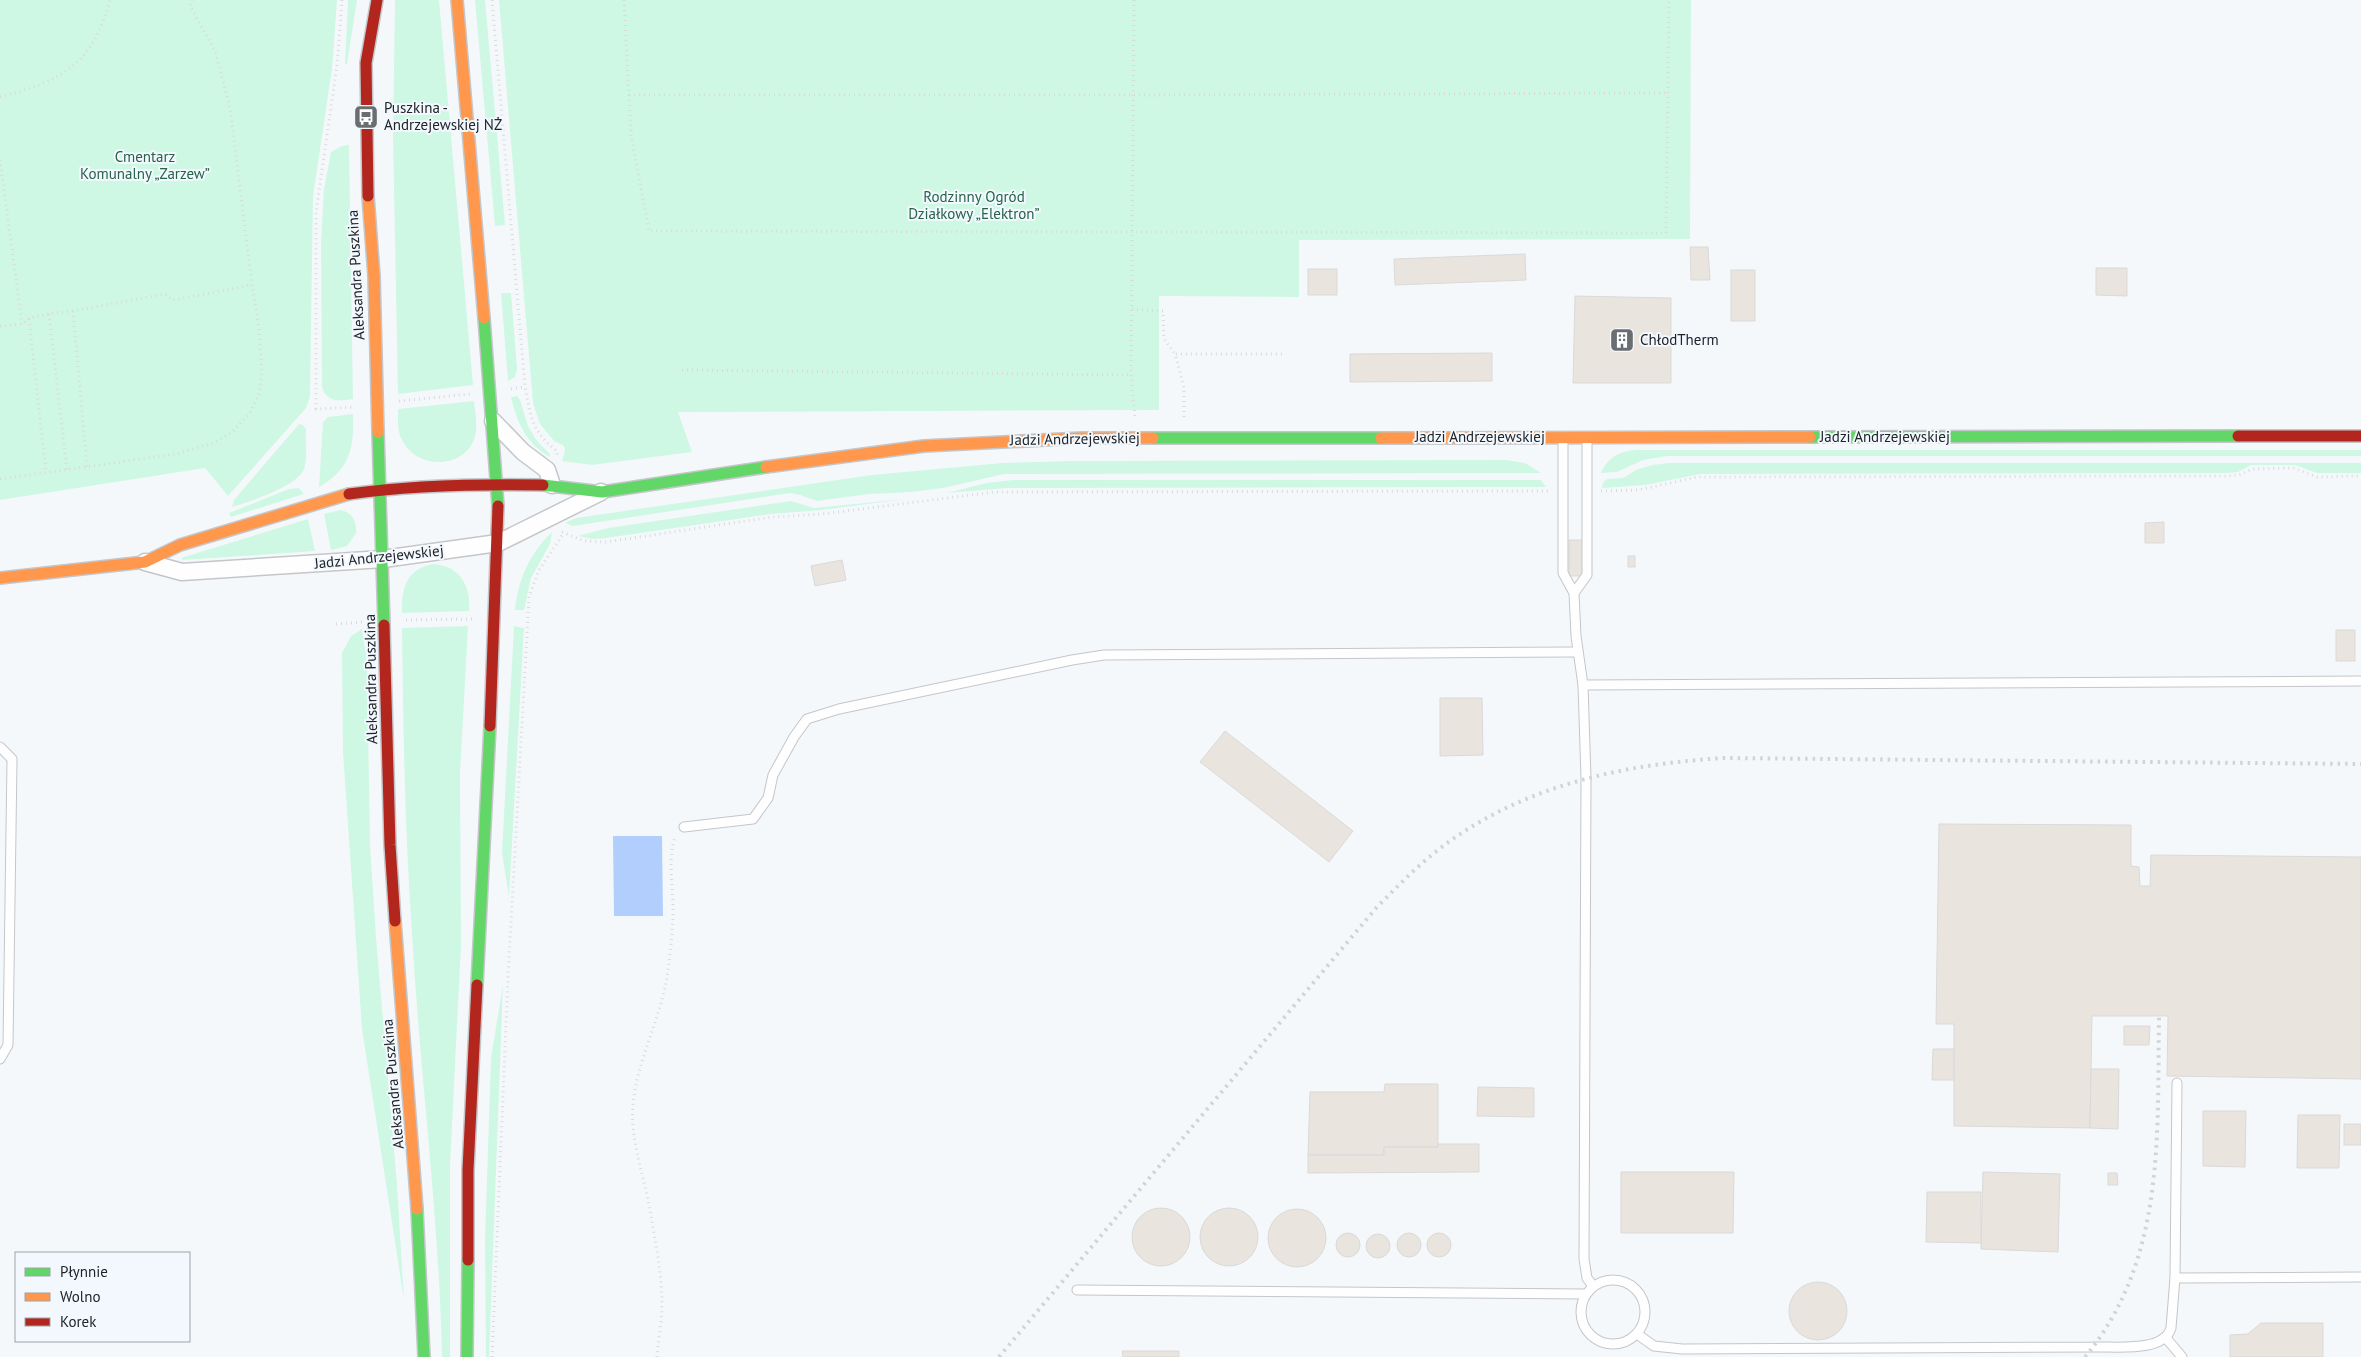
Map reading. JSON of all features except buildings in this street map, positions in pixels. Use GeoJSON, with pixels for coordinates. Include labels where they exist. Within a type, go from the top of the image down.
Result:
{"type":"FeatureCollection","features":[{"type":"Feature","properties":{"kind":"main road","name":"Aleksandra Puszkina"},"geometry":{"type":"LineString","coordinates":[[377,0],[366,63],[368,217],[374,276],[390,845],[395,938],[420,1240],[424,1357]]}},
{"type":"Feature","properties":{"kind":"main road"},"geometry":{"type":"LineString","coordinates":[[457,0],[493,421],[498,543],[468,1170],[467,1357]]}},
{"type":"Feature","properties":{"kind":"main road","name":"Jadzi Andrzejewskiej"},"geometry":{"type":"LineString","coordinates":[[0,578],[145,562],[180,545],[344,496],[380,490],[497,484],[552,485],[602,492],[813,460],[924,446],[1035,439],[2361,436]]}},
{"type":"Feature","properties":{"kind":"street"},"geometry":{"type":"LineString","coordinates":[[493,421],[523,452],[547,470],[552,485]]}},
{"type":"Feature","properties":{"kind":"street","name":"Jadzi Andrzejewskiej"},"geometry":{"type":"LineString","coordinates":[[145,562],[182,572],[383,559],[498,543],[602,492]]}},
{"type":"Feature","properties":{"kind":"lane"},"geometry":{"type":"LineString","coordinates":[[1562,437],[1563,574],[1574,593],[1578,652],[1583,684],[1586,778],[1584,1259],[1587,1278],[1593,1286]]}},
{"type":"Feature","properties":{"kind":"lane"},"geometry":{"type":"LineString","coordinates":[[1574,593],[1587,575],[1587,437]]}},
{"type":"Feature","properties":{"kind":"lane"},"geometry":{"type":"LineString","coordinates":[[684,827],[753,818],[768,798],[773,775],[794,737],[807,719],[839,709],[1072,660],[1104,656],[1578,652]]}},
{"type":"Feature","properties":{"kind":"lane"},"geometry":{"type":"LineString","coordinates":[[1583,684],[2361,681]]}},
{"type":"Feature","properties":{"kind":"lane"},"geometry":{"type":"LineString","coordinates":[[0,747],[12,759],[8,1046],[0,1059]]}},
{"type":"Feature","properties":{"kind":"lane"},"geometry":{"type":"LineString","coordinates":[[1637,1334],[1654,1346],[1682,1350],[2093,1347],[2149,1345],[2166,1338],[2171,1328],[2175,1278],[2177,1083]]}},
{"type":"Feature","properties":{"kind":"lane"},"geometry":{"type":"LineString","coordinates":[[2175,1278],[2361,1277]]}},
{"type":"Feature","properties":{"kind":"lane"},"geometry":{"type":"LineString","coordinates":[[1613,1279],[1624,1281],[1637,1290],[1645,1304],[1646,1315],[1643,1325],[1637,1334],[1628,1341],[1607,1344],[1597,1341],[1583,1325],[1580,1315],[1581,1304],[1593,1286],[1602,1281],[1613,1279]]}},
{"type":"Feature","properties":{"kind":"lane"},"geometry":{"type":"LineString","coordinates":[[1077,1290],[1586,1294]]}},
{"type":"Feature","properties":{"kind":"lane"},"geometry":{"type":"LineString","coordinates":[[2166,1338],[2182,1357]]}},
{"type":"Feature","properties":{"kind":"path"},"geometry":{"type":"LineString","coordinates":[[0,97],[39,86],[75,66],[90,48],[104,22],[110,0]]}},
{"type":"Feature","properties":{"kind":"path"},"geometry":{"type":"LineString","coordinates":[[0,479],[67,471],[176,454],[214,443],[232,432],[250,413],[259,394],[262,371],[259,329],[230,108],[215,51],[190,6],[192,0]]}},
{"type":"Feature","properties":{"kind":"path"},"geometry":{"type":"LineString","coordinates":[[342,0],[337,66],[316,212],[316,410],[355,407]]}},
{"type":"Feature","properties":{"kind":"path"},"geometry":{"type":"LineString","coordinates":[[492,0],[525,387],[533,424],[541,438],[557,450],[556,462]]}},
{"type":"Feature","properties":{"kind":"path"},"geometry":{"type":"LineString","coordinates":[[624,0],[631,135],[649,231],[1666,233],[1668,0]]}},
{"type":"Feature","properties":{"kind":"path"},"geometry":{"type":"LineString","coordinates":[[1134,0],[1131,375],[1135,410],[1134,438]]}},
{"type":"Feature","properties":{"kind":"path"},"geometry":{"type":"LineString","coordinates":[[629,95],[1134,96],[1667,93]]}},
{"type":"Feature","properties":{"kind":"path"},"geometry":{"type":"LineString","coordinates":[[0,160],[22,324]]}},
{"type":"Feature","properties":{"kind":"path"},"geometry":{"type":"LineString","coordinates":[[0,326],[22,324],[29,318],[165,294],[173,300],[252,285]]}},
{"type":"Feature","properties":{"kind":"path"},"geometry":{"type":"LineString","coordinates":[[1132,309],[1163,311],[1164,339],[1175,354],[1184,388],[1184,438]]}},
{"type":"Feature","properties":{"kind":"path"},"geometry":{"type":"LineString","coordinates":[[73,311],[87,468]]}},
{"type":"Feature","properties":{"kind":"path"},"geometry":{"type":"LineString","coordinates":[[50,314],[67,471]]}},
{"type":"Feature","properties":{"kind":"path"},"geometry":{"type":"LineString","coordinates":[[29,318],[46,473]]}},
{"type":"Feature","properties":{"kind":"path"},"geometry":{"type":"LineString","coordinates":[[1175,354],[1284,354]]}},
{"type":"Feature","properties":{"kind":"path"},"geometry":{"type":"LineString","coordinates":[[682,370],[1131,375]]}},
{"type":"Feature","properties":{"kind":"path"},"geometry":{"type":"LineString","coordinates":[[507,389],[525,387]]}},
{"type":"Feature","properties":{"kind":"path"},"geometry":{"type":"LineString","coordinates":[[398,402],[474,393]]}},
{"type":"Feature","properties":{"kind":"path"},"geometry":{"type":"LineString","coordinates":[[1586,491],[1638,490],[1708,477],[2225,476],[2239,475],[2253,469],[2293,468],[2316,476],[2361,476]]}},
{"type":"Feature","properties":{"kind":"path"},"geometry":{"type":"LineString","coordinates":[[492,1357],[508,977],[527,618],[529,598],[534,579],[549,552],[563,534],[584,541],[606,542],[772,517],[822,514],[994,492],[1563,491]]}},
{"type":"Feature","properties":{"kind":"path"},"geometry":{"type":"LineString","coordinates":[[336,624],[527,618]]}},
{"type":"Feature","properties":{"kind":"path"},"geometry":{"type":"LineString","coordinates":[[657,1357],[662,1304],[660,1277],[650,1208],[637,1156],[633,1126],[635,1097],[645,1052],[660,1009],[667,977],[673,917],[671,850],[675,838],[684,827]]}},
{"type":"Feature","properties":{"kind":"green space","name":"Cmentarz Komunalny „Zarzew”"},"geometry":{"type":"Polygon","coordinates":[[[0,0],[337,0],[332,69],[313,196],[310,397],[306,408],[228,496],[205,468],[0,500],[0,0]]]}},
{"type":"Feature","properties":{"kind":"green space"},"geometry":{"type":"Polygon","coordinates":[[[348,0],[357,0],[347,64],[345,64],[348,0]]]}},
{"type":"Feature","properties":{"kind":"green space"},"geometry":{"type":"Polygon","coordinates":[[[395,0],[439,0],[473,385],[398,394],[393,136],[395,0]]]}},
{"type":"Feature","properties":{"kind":"green space"},"geometry":{"type":"Polygon","coordinates":[[[475,0],[485,0],[505,225],[495,226],[475,0]]]}},
{"type":"Feature","properties":{"kind":"green space","name":"Rodzinny Ogród Działkowy „Elektron”"},"geometry":{"type":"Polygon","coordinates":[[[499,0],[1691,0],[1690,239],[1299,240],[1299,297],[1159,296],[1159,410],[678,412],[692,452],[592,465],[562,461],[565,450],[564,446],[554,441],[540,424],[533,403],[499,0]]]}},
{"type":"Feature","properties":{"kind":"green space"},"geometry":{"type":"Polygon","coordinates":[[[349,145],[353,399],[334,400],[327,396],[322,387],[321,244],[324,189],[331,152],[342,146],[349,145]]]}},
{"type":"Feature","properties":{"kind":"green space"},"geometry":{"type":"Polygon","coordinates":[[[501,293],[511,293],[517,369],[515,377],[508,381],[501,293]]]}},
{"type":"Feature","properties":{"kind":"green space"},"geometry":{"type":"Polygon","coordinates":[[[517,396],[528,426],[550,457],[535,446],[524,432],[516,415],[511,397],[517,396]]]}},
{"type":"Feature","properties":{"kind":"green space"},"geometry":{"type":"Polygon","coordinates":[[[474,401],[476,432],[470,447],[462,455],[452,460],[429,461],[418,457],[409,450],[402,440],[399,429],[398,409],[474,401]]]}},
{"type":"Feature","properties":{"kind":"green space"},"geometry":{"type":"Polygon","coordinates":[[[353,414],[351,448],[348,457],[338,473],[319,487],[323,422],[328,417],[353,414]]]}},
{"type":"Feature","properties":{"kind":"green space"},"geometry":{"type":"Polygon","coordinates":[[[299,424],[303,425],[306,429],[306,459],[304,469],[300,475],[272,493],[232,507],[234,500],[299,424]]]}},
{"type":"Feature","properties":{"kind":"green space"},"geometry":{"type":"Polygon","coordinates":[[[1636,450],[2361,450],[2361,456],[1667,456],[1643,460],[1617,472],[1601,473],[1614,456],[1636,450]]]}},
{"type":"Feature","properties":{"kind":"green space"},"geometry":{"type":"Polygon","coordinates":[[[1506,460],[1525,463],[1541,473],[1004,474],[943,488],[911,492],[869,494],[817,501],[790,493],[573,526],[565,523],[576,518],[872,475],[1002,463],[1075,461],[1506,460]]]}},
{"type":"Feature","properties":{"kind":"green space"},"geometry":{"type":"Polygon","coordinates":[[[1670,463],[2361,463],[2361,473],[2317,473],[2295,465],[2251,465],[2238,472],[2225,473],[1700,474],[1645,485],[1602,488],[1603,483],[1607,479],[1623,478],[1636,470],[1652,465],[1670,463]]]}},
{"type":"Feature","properties":{"kind":"green space"},"geometry":{"type":"Polygon","coordinates":[[[1013,480],[1541,480],[1546,487],[1007,488],[947,493],[986,483],[1013,480]]]}},
{"type":"Feature","properties":{"kind":"green space"},"geometry":{"type":"Polygon","coordinates":[[[299,488],[304,494],[231,517],[229,513],[289,489],[299,488]]]}},
{"type":"Feature","properties":{"kind":"green space"},"geometry":{"type":"Polygon","coordinates":[[[906,499],[822,510],[771,514],[606,538],[593,539],[578,536],[608,528],[791,501],[814,508],[906,499]]]}},
{"type":"Feature","properties":{"kind":"green space"},"geometry":{"type":"Polygon","coordinates":[[[340,510],[351,515],[356,525],[356,533],[347,546],[331,550],[324,514],[340,510]]]}},
{"type":"Feature","properties":{"kind":"green space"},"geometry":{"type":"Polygon","coordinates":[[[308,519],[315,551],[183,560],[181,558],[308,519]]]}},
{"type":"Feature","properties":{"kind":"green space"},"geometry":{"type":"Polygon","coordinates":[[[552,532],[550,544],[531,578],[524,610],[515,610],[519,588],[526,567],[537,549],[552,532]]]}},
{"type":"Feature","properties":{"kind":"green space"},"geometry":{"type":"Polygon","coordinates":[[[435,564],[452,569],[458,574],[466,586],[469,611],[402,613],[405,587],[412,574],[418,569],[435,564]]]}},
{"type":"Feature","properties":{"kind":"green space"},"geometry":{"type":"Polygon","coordinates":[[[468,626],[460,772],[461,945],[450,1166],[450,1357],[442,1357],[437,1251],[415,987],[410,896],[405,781],[402,628],[468,626]]]}},
{"type":"Feature","properties":{"kind":"green space"},"geometry":{"type":"Polygon","coordinates":[[[514,626],[524,628],[509,897],[502,853],[514,626]]]}},
{"type":"Feature","properties":{"kind":"green space"},"geometry":{"type":"Polygon","coordinates":[[[362,629],[367,661],[370,845],[397,1185],[404,1300],[362,1029],[343,752],[342,653],[351,636],[362,629]]]}},
{"type":"Feature","properties":{"kind":"green space"},"geometry":{"type":"Polygon","coordinates":[[[503,985],[489,1357],[486,1357],[485,1239],[491,1058],[503,985]]]}},
{"type":"Feature","properties":{"kind":"water"},"geometry":{"type":"Polygon","coordinates":[[[613,836],[662,836],[663,916],[614,916],[613,836]]]}},
{"type":"Feature","properties":{"kind":"railway"},"geometry":{"type":"LineString","coordinates":[[999,1357],[1377,907],[1414,870],[1438,850],[1470,828],[1503,809],[1538,794],[1574,782],[1611,773],[1648,766],[1724,758],[2361,764]]}},
{"type":"Feature","properties":{"kind":"railway"},"geometry":{"type":"LineString","coordinates":[[2085,1357],[2111,1319],[2130,1279],[2143,1237],[2152,1194],[2156,1150],[2159,1016]]}},
{"type":"Feature","properties":{"kind":"traffic: fast"},"geometry":{"type":"LineString","coordinates":[[484,318],[498,506]]}},
{"type":"Feature","properties":{"kind":"traffic: fast"},"geometry":{"type":"LineString","coordinates":[[378,432],[384,625]]}},
{"type":"Feature","properties":{"kind":"traffic: fast"},"geometry":{"type":"LineString","coordinates":[[1810,437],[2238,436]]}},
{"type":"Feature","properties":{"kind":"traffic: fast"},"geometry":{"type":"LineString","coordinates":[[1153,438],[1381,438]]}},
{"type":"Feature","properties":{"kind":"traffic: fast"},"geometry":{"type":"LineString","coordinates":[[543,485],[602,492],[766,467]]}},
{"type":"Feature","properties":{"kind":"traffic: fast"},"geometry":{"type":"LineString","coordinates":[[477,985],[490,726]]}},
{"type":"Feature","properties":{"kind":"traffic: fast"},"geometry":{"type":"LineString","coordinates":[[417,1209],[424,1357]]}},
{"type":"Feature","properties":{"kind":"traffic: fast"},"geometry":{"type":"LineString","coordinates":[[467,1357],[468,1260]]}},
{"type":"Feature","properties":{"kind":"traffic: slow"},"geometry":{"type":"LineString","coordinates":[[457,0],[484,318]]}},
{"type":"Feature","properties":{"kind":"traffic: slow"},"geometry":{"type":"LineString","coordinates":[[368,196],[374,276],[378,432]]}},
{"type":"Feature","properties":{"kind":"traffic: slow"},"geometry":{"type":"LineString","coordinates":[[1381,438],[1810,437]]}},
{"type":"Feature","properties":{"kind":"traffic: slow"},"geometry":{"type":"LineString","coordinates":[[766,467],[924,446],[1083,438],[1153,438]]}},
{"type":"Feature","properties":{"kind":"traffic: slow"},"geometry":{"type":"LineString","coordinates":[[0,578],[145,562],[180,545],[349,494]]}},
{"type":"Feature","properties":{"kind":"traffic: slow"},"geometry":{"type":"LineString","coordinates":[[395,921],[417,1209]]}},
{"type":"Feature","properties":{"kind":"traffic: jam"},"geometry":{"type":"LineString","coordinates":[[368,196],[366,63],[377,0]]}},
{"type":"Feature","properties":{"kind":"traffic: jam"},"geometry":{"type":"LineString","coordinates":[[2238,436],[2361,436]]}},
{"type":"Feature","properties":{"kind":"traffic: jam"},"geometry":{"type":"LineString","coordinates":[[349,494],[446,486],[543,485]]}},
{"type":"Feature","properties":{"kind":"traffic: jam"},"geometry":{"type":"LineString","coordinates":[[490,726],[498,506]]}},
{"type":"Feature","properties":{"kind":"traffic: jam"},"geometry":{"type":"LineString","coordinates":[[384,625],[390,845],[395,921]]}},
{"type":"Feature","properties":{"kind":"traffic: jam"},"geometry":{"type":"LineString","coordinates":[[468,1260],[468,1170],[477,985]]}},
{"type":"Feature","properties":{"kind":"place","name":"Puszkina - Andrzejewskiej NŻ"},"geometry":{"type":"Point","coordinates":[366,117]}},
{"type":"Feature","properties":{"kind":"place","name":"ChłodTherm"},"geometry":{"type":"Point","coordinates":[1622,340]}}]}
